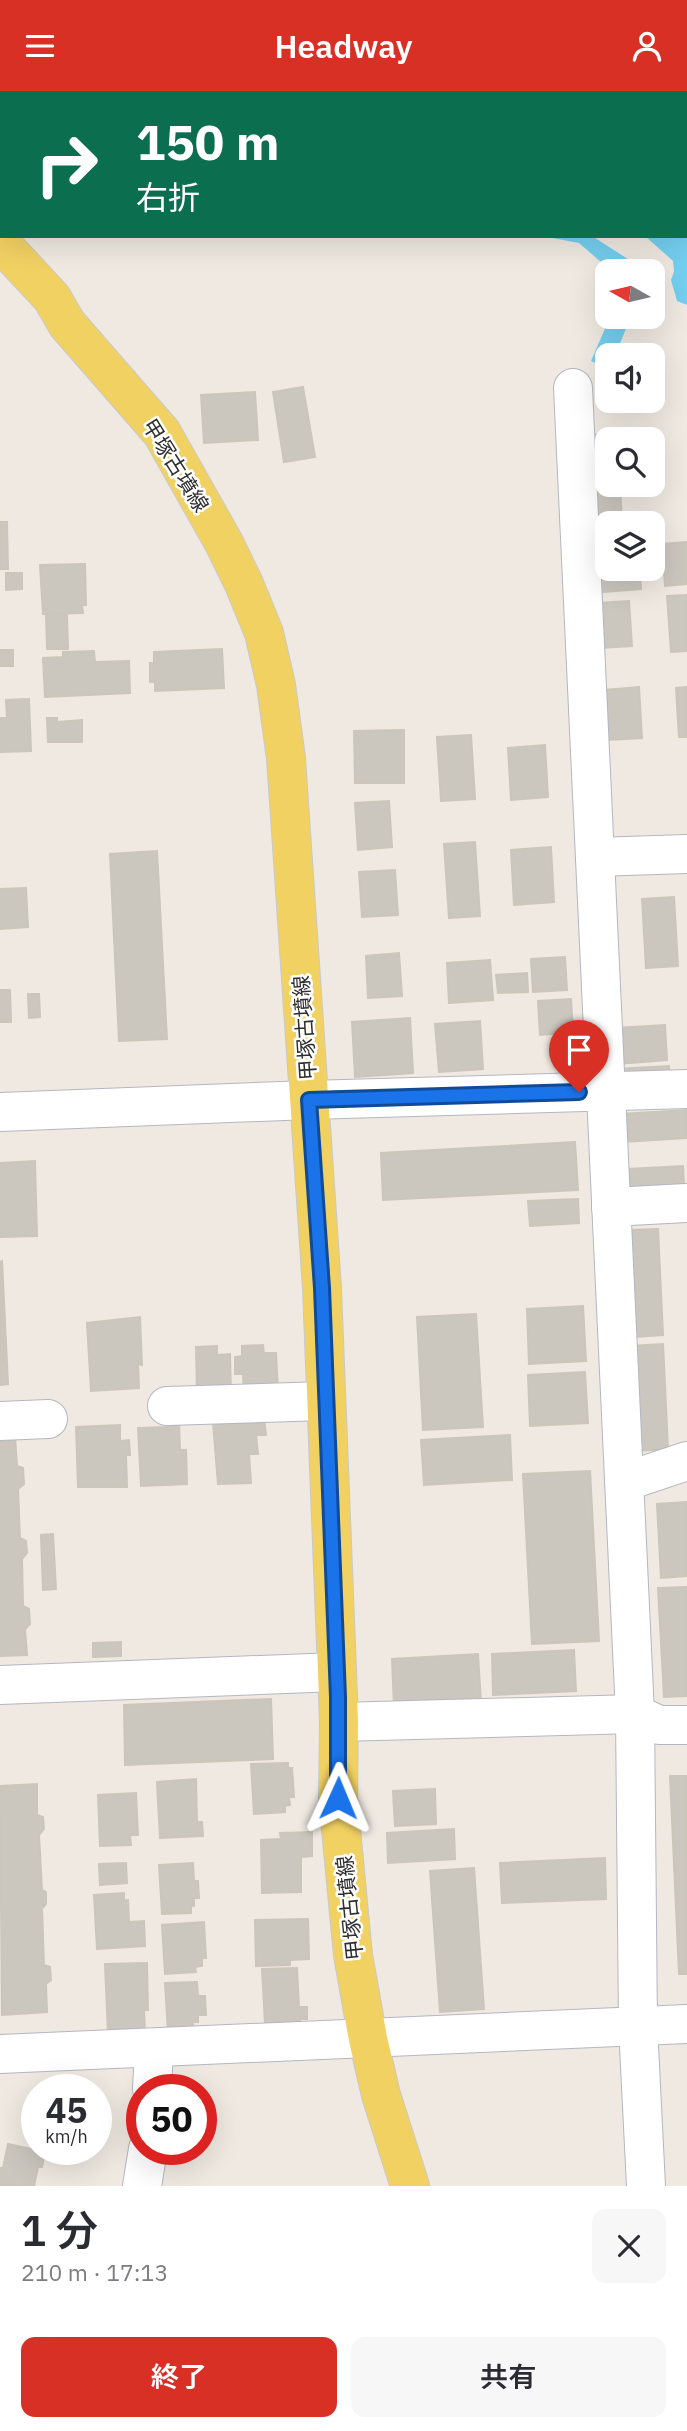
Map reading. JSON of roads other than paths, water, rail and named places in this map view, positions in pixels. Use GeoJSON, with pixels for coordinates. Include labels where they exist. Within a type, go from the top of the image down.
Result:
{"type":"FeatureCollection","features":[{"type":"Feature","properties":{"kind":"main road","name":"甲塚古墳線"},"geometry":{"type":"LineString","coordinates":[[0,241],[52,298],[67,324],[162,433],[244,584],[264,633],[276,684],[286,758],[322,1288],[337,1672],[338,1798],[353,1955],[368,2039],[381,2095],[411,2186]]}},
{"type":"Feature","properties":{"kind":"street"},"geometry":{"type":"LineString","coordinates":[[573,388],[635,1714],[638,2026],[646,2186]]}},
{"type":"Feature","properties":{"kind":"street"},"geometry":{"type":"LineString","coordinates":[[595,857],[687,854]]}},
{"type":"Feature","properties":{"kind":"street"},"geometry":{"type":"LineString","coordinates":[[0,1112],[687,1089]]}},
{"type":"Feature","properties":{"kind":"street"},"geometry":{"type":"LineString","coordinates":[[611,1207],[687,1203]]}},
{"type":"Feature","properties":{"kind":"street"},"geometry":{"type":"LineString","coordinates":[[167,1406],[325,1401]]}},
{"type":"Feature","properties":{"kind":"street"},"geometry":{"type":"LineString","coordinates":[[0,1421],[48,1419]]}},
{"type":"Feature","properties":{"kind":"street"},"geometry":{"type":"LineString","coordinates":[[624,1482],[687,1461]]}},
{"type":"Feature","properties":{"kind":"street"},"geometry":{"type":"LineString","coordinates":[[0,1685],[337,1672]]}},
{"type":"Feature","properties":{"kind":"street"},"geometry":{"type":"LineString","coordinates":[[338,1722],[635,1714],[660,1725],[687,1725]]}},
{"type":"Feature","properties":{"kind":"street"},"geometry":{"type":"LineString","coordinates":[[0,2054],[687,2024]]}},
{"type":"Feature","properties":{"kind":"street"},"geometry":{"type":"LineString","coordinates":[[153,2074],[154,2049]]}},
{"type":"Feature","properties":{"kind":"street"},"geometry":{"type":"LineString","coordinates":[[142,2186],[145,2165]]}},
{"type":"Feature","properties":{"kind":"water"},"geometry":{"type":"Polygon","coordinates":[[[553,238],[595,238],[628,259],[597,259],[579,243],[553,238]]]}},
{"type":"Feature","properties":{"kind":"water"},"geometry":{"type":"Polygon","coordinates":[[[647,238],[687,238],[687,305],[677,301],[671,280],[673,261],[647,238]]]}},
{"type":"Feature","properties":{"kind":"water"},"geometry":{"type":"Polygon","coordinates":[[[605,329],[626,329],[620,343],[599,343],[605,329]]]}}]}
